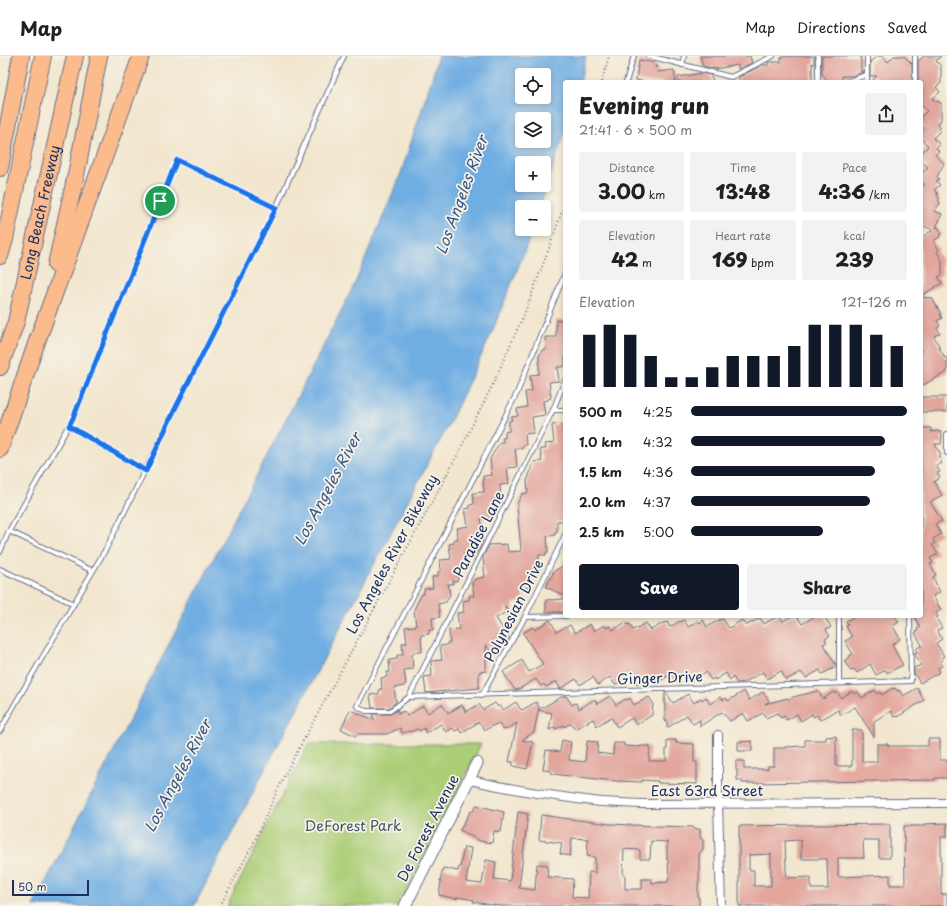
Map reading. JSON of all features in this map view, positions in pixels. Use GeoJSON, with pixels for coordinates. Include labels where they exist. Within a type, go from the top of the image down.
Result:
{"type":"FeatureCollection","features":[{"type":"Feature","properties":{"kind":"highway"},"geometry":{"type":"LineString","coordinates":[[0,168],[21,56]]}},
{"type":"Feature","properties":{"kind":"highway","name":"Long Beach Freeway"},"geometry":{"type":"LineString","coordinates":[[0,256],[5,239],[43,56]]}},
{"type":"Feature","properties":{"kind":"highway","name":"Long Beach Freeway"},"geometry":{"type":"LineString","coordinates":[[0,367],[16,322],[75,56]]}},
{"type":"Feature","properties":{"kind":"highway"},"geometry":{"type":"LineString","coordinates":[[35,348],[56,262],[99,56]]}},
{"type":"Feature","properties":{"kind":"highway"},"geometry":{"type":"LineString","coordinates":[[0,449],[141,56]]}},
{"type":"Feature","properties":{"kind":"street"},"geometry":{"type":"LineString","coordinates":[[718,735],[718,804],[721,906]]}},
{"type":"Feature","properties":{"kind":"street","name":"De Forest Avenue"},"geometry":{"type":"LineString","coordinates":[[405,906],[477,764]]}},
{"type":"Feature","properties":{"kind":"street","name":"East 63rd Street"},"geometry":{"type":"LineString","coordinates":[[470,780],[505,788],[548,795],[595,801],[642,804],[947,803]]}},
{"type":"Feature","properties":{"kind":"lane"},"geometry":{"type":"LineString","coordinates":[[0,731],[108,547],[276,208],[344,56]]}},
{"type":"Feature","properties":{"kind":"lane"},"geometry":{"type":"LineString","coordinates":[[627,80],[634,56]]}},
{"type":"Feature","properties":{"kind":"lane"},"geometry":{"type":"LineString","coordinates":[[649,56],[731,77],[773,56]]}},
{"type":"Feature","properties":{"kind":"lane"},"geometry":{"type":"LineString","coordinates":[[682,65],[684,56]]}},
{"type":"Feature","properties":{"kind":"lane"},"geometry":{"type":"LineString","coordinates":[[818,56],[818,80]]}},
{"type":"Feature","properties":{"kind":"lane"},"geometry":{"type":"LineString","coordinates":[[866,80],[867,56]]}},
{"type":"Feature","properties":{"kind":"lane"},"geometry":{"type":"LineString","coordinates":[[915,56],[915,80]]}},
{"type":"Feature","properties":{"kind":"lane"},"geometry":{"type":"LineString","coordinates":[[852,80],[866,75]]}},
{"type":"Feature","properties":{"kind":"lane"},"geometry":{"type":"LineString","coordinates":[[0,552],[9,531],[74,416],[177,160],[276,208]]}},
{"type":"Feature","properties":{"kind":"lane"},"geometry":{"type":"LineString","coordinates":[[410,697],[390,711],[366,711],[357,706],[517,393],[563,278]]}},
{"type":"Feature","properties":{"kind":"lane","name":"Paradise Lane"},"geometry":{"type":"LineString","coordinates":[[410,697],[553,410],[563,385]]}},
{"type":"Feature","properties":{"kind":"lane"},"geometry":{"type":"LineString","coordinates":[[553,410],[563,410]]}},
{"type":"Feature","properties":{"kind":"lane"},"geometry":{"type":"LineString","coordinates":[[69,426],[146,471]]}},
{"type":"Feature","properties":{"kind":"lane"},"geometry":{"type":"LineString","coordinates":[[947,434],[947,453]]}},
{"type":"Feature","properties":{"kind":"lane"},"geometry":{"type":"LineString","coordinates":[[9,531],[93,571]]}},
{"type":"Feature","properties":{"kind":"lane","name":"Polynesian Drive"},"geometry":{"type":"LineString","coordinates":[[482,696],[563,543]]}},
{"type":"Feature","properties":{"kind":"lane"},"geometry":{"type":"LineString","coordinates":[[0,569],[74,604]]}},
{"type":"Feature","properties":{"kind":"lane"},"geometry":{"type":"LineString","coordinates":[[525,617],[563,616]]}},
{"type":"Feature","properties":{"kind":"lane"},"geometry":{"type":"LineString","coordinates":[[839,618],[839,682]]}},
{"type":"Feature","properties":{"kind":"lane","name":"Ginger Drive"},"geometry":{"type":"LineString","coordinates":[[410,697],[482,696],[839,682],[911,681],[910,618]]}},
{"type":"Feature","properties":{"kind":"path"},"geometry":{"type":"LineString","coordinates":[[603,80],[609,56]]}},
{"type":"Feature","properties":{"kind":"path","name":"Los Angeles River Bikeway"},"geometry":{"type":"LineString","coordinates":[[220,906],[252,846],[283,778],[456,457],[493,384],[525,312],[563,209]]}},
{"type":"Feature","properties":{"kind":"green space","name":"DeForest Park"},"geometry":{"type":"Polygon","coordinates":[[[308,744],[481,744],[399,906],[227,906],[308,744]]]}},
{"type":"Feature","properties":{"kind":"water","name":"Los Angeles River"},"geometry":{"type":"Polygon","coordinates":[[[438,56],[586,56],[580,80],[563,80],[563,137],[551,174],[551,156],[515,156],[515,192],[545,192],[542,200],[515,200],[515,236],[530,236],[490,337],[452,418],[194,906],[33,906],[299,394],[356,281],[401,173],[438,56]]]}},
{"type":"Feature","properties":{"kind":"building"},"geometry":{"type":"Polygon","coordinates":[[[700,56],[750,56],[752,63],[738,69],[738,65],[715,69],[703,66],[700,56]]]}},
{"type":"Feature","properties":{"kind":"building"},"geometry":{"type":"Polygon","coordinates":[[[814,56],[814,65],[812,63],[812,80],[739,80],[739,77],[762,65],[768,65],[768,62],[781,62],[781,57],[814,56]]]}},
{"type":"Feature","properties":{"kind":"building"},"geometry":{"type":"Polygon","coordinates":[[[822,56],[861,56],[861,72],[864,70],[864,72],[852,76],[842,76],[842,80],[827,80],[822,74],[822,56]]]}},
{"type":"Feature","properties":{"kind":"building"},"geometry":{"type":"Polygon","coordinates":[[[877,56],[882,56],[888,62],[894,56],[904,56],[912,64],[912,80],[873,80],[877,76],[870,76],[870,62],[877,56]]]}},
{"type":"Feature","properties":{"kind":"building"},"geometry":{"type":"Polygon","coordinates":[[[924,56],[941,56],[936,61],[941,66],[941,83],[936,87],[940,92],[932,99],[941,103],[941,120],[938,124],[941,127],[939,129],[940,131],[933,138],[940,145],[936,148],[939,151],[935,155],[944,163],[937,177],[939,179],[936,181],[940,185],[934,190],[940,198],[938,200],[940,204],[934,211],[942,214],[936,228],[938,227],[942,234],[933,241],[939,250],[937,252],[942,260],[942,275],[938,277],[942,283],[923,295],[923,237],[933,230],[923,226],[923,186],[925,184],[923,182],[923,172],[928,167],[923,163],[923,152],[928,146],[923,140],[923,131],[925,129],[923,126],[923,115],[927,111],[923,107],[923,93],[925,91],[923,90],[923,80],[918,80],[918,61],[924,56]]]}},
{"type":"Feature","properties":{"kind":"building"},"geometry":{"type":"Polygon","coordinates":[[[639,60],[656,63],[655,67],[658,67],[657,72],[674,70],[676,80],[636,80],[639,60]]]}},
{"type":"Feature","properties":{"kind":"building"},"geometry":{"type":"Polygon","coordinates":[[[703,73],[710,75],[713,80],[678,80],[678,77],[703,73]]]}},
{"type":"Feature","properties":{"kind":"building"},"geometry":{"type":"Polygon","coordinates":[[[923,297],[932,298],[941,314],[942,318],[937,321],[940,326],[937,328],[940,333],[934,336],[945,358],[947,358],[947,372],[923,385],[923,297]]]}},
{"type":"Feature","properties":{"kind":"building"},"geometry":{"type":"Polygon","coordinates":[[[556,320],[563,320],[563,367],[557,367],[559,381],[549,382],[551,398],[543,401],[545,415],[532,417],[534,433],[525,434],[526,445],[522,446],[523,448],[515,449],[517,467],[507,468],[509,484],[500,485],[501,496],[496,496],[497,500],[492,500],[492,518],[481,519],[483,543],[478,551],[465,553],[466,562],[463,567],[457,568],[457,581],[453,581],[453,584],[448,584],[450,595],[446,602],[438,604],[440,617],[432,618],[433,630],[429,630],[429,634],[421,635],[422,652],[415,652],[412,654],[413,669],[404,670],[406,684],[404,686],[394,688],[396,702],[389,708],[372,708],[370,695],[379,694],[379,689],[382,689],[381,678],[387,677],[387,672],[390,672],[389,660],[397,659],[397,655],[403,655],[402,643],[407,643],[405,627],[416,626],[414,610],[422,594],[424,594],[424,589],[433,588],[432,577],[438,576],[438,572],[441,571],[440,560],[451,559],[449,544],[454,543],[454,539],[458,539],[457,528],[468,526],[465,509],[470,508],[470,505],[474,504],[473,493],[484,492],[483,476],[492,475],[490,459],[500,442],[503,442],[502,438],[505,438],[505,432],[509,431],[509,421],[512,420],[511,417],[518,416],[517,409],[527,407],[525,392],[532,391],[530,375],[539,374],[539,356],[542,350],[546,350],[545,337],[556,337],[556,320]]]}},
{"type":"Feature","properties":{"kind":"building"},"geometry":{"type":"Polygon","coordinates":[[[923,397],[947,397],[947,412],[923,412],[923,397]]]}},
{"type":"Feature","properties":{"kind":"building"},"geometry":{"type":"Polygon","coordinates":[[[562,424],[563,427],[563,521],[557,521],[557,532],[555,532],[555,535],[547,536],[548,552],[546,552],[546,555],[539,555],[539,571],[530,571],[531,587],[522,588],[523,599],[520,599],[520,602],[514,603],[513,618],[505,606],[506,612],[496,618],[509,639],[497,639],[497,650],[495,649],[494,657],[486,644],[486,671],[479,672],[479,688],[426,693],[424,677],[432,676],[431,661],[442,660],[440,646],[450,643],[449,630],[459,629],[457,613],[464,612],[463,601],[469,600],[469,596],[474,596],[472,583],[475,579],[485,577],[483,557],[489,545],[507,544],[508,552],[521,551],[517,504],[522,494],[528,493],[527,481],[534,462],[542,461],[540,449],[546,449],[545,444],[554,443],[552,425],[562,424]]]}},
{"type":"Feature","properties":{"kind":"building"},"geometry":{"type":"Polygon","coordinates":[[[923,428],[931,428],[931,432],[939,431],[942,434],[941,444],[935,444],[941,455],[939,456],[942,463],[936,466],[940,472],[937,473],[940,477],[934,482],[942,495],[930,502],[942,521],[935,524],[941,534],[933,539],[935,543],[932,545],[938,554],[930,558],[933,563],[930,564],[936,575],[933,577],[940,592],[933,596],[941,610],[936,613],[938,617],[936,618],[942,628],[937,630],[942,639],[936,643],[944,656],[940,662],[942,666],[938,668],[940,672],[920,683],[914,673],[914,668],[921,665],[914,653],[917,652],[916,649],[922,645],[915,633],[920,627],[915,618],[923,618],[923,428]]]}},
{"type":"Feature","properties":{"kind":"building"},"geometry":{"type":"Polygon","coordinates":[[[563,566],[563,595],[546,587],[554,571],[563,566]]]}},
{"type":"Feature","properties":{"kind":"building"},"geometry":{"type":"Polygon","coordinates":[[[563,599],[563,612],[546,612],[546,600],[563,599]]]}},
{"type":"Feature","properties":{"kind":"building"},"geometry":{"type":"Polygon","coordinates":[[[760,618],[764,624],[774,618],[781,618],[783,621],[788,618],[798,618],[802,624],[812,618],[825,618],[831,627],[826,630],[830,636],[825,639],[827,642],[823,644],[836,667],[822,674],[820,670],[806,678],[801,672],[786,680],[781,671],[767,679],[763,672],[745,682],[737,683],[733,677],[730,680],[726,673],[715,680],[715,678],[711,680],[706,672],[692,680],[687,672],[672,682],[668,676],[655,684],[650,676],[637,684],[631,675],[615,685],[610,677],[598,685],[593,677],[580,685],[576,679],[560,689],[556,681],[546,687],[544,684],[541,686],[536,679],[517,690],[515,690],[503,672],[522,660],[529,672],[543,664],[523,633],[533,627],[535,630],[550,620],[557,632],[570,625],[575,633],[590,624],[594,631],[604,625],[606,628],[610,626],[613,630],[626,622],[628,625],[630,624],[633,630],[646,623],[651,630],[665,622],[667,622],[670,627],[684,620],[688,627],[698,621],[700,623],[703,620],[707,627],[721,619],[723,619],[729,628],[742,620],[745,625],[747,625],[760,618]]]}},
{"type":"Feature","properties":{"kind":"building"},"geometry":{"type":"Polygon","coordinates":[[[851,618],[896,618],[899,622],[893,626],[900,639],[892,645],[903,665],[887,673],[886,670],[876,675],[870,664],[857,673],[854,669],[851,671],[844,661],[853,654],[845,641],[852,637],[846,626],[848,625],[846,621],[851,618]]]}},
{"type":"Feature","properties":{"kind":"building"},"geometry":{"type":"Polygon","coordinates":[[[893,688],[897,691],[899,690],[903,696],[917,688],[924,700],[899,716],[894,717],[891,711],[874,721],[874,737],[855,707],[841,715],[838,710],[820,720],[817,715],[814,717],[812,714],[801,721],[797,714],[787,720],[784,716],[781,718],[777,713],[766,718],[763,713],[748,721],[743,713],[730,721],[722,712],[700,726],[700,720],[693,724],[687,715],[667,728],[667,720],[665,722],[665,692],[673,703],[688,694],[694,703],[701,698],[702,700],[706,697],[710,704],[720,697],[723,700],[726,698],[728,701],[744,691],[749,700],[763,692],[769,701],[765,704],[788,698],[789,700],[793,697],[818,691],[823,699],[833,692],[834,694],[837,692],[841,698],[852,691],[854,694],[858,692],[862,698],[875,690],[877,694],[880,692],[882,695],[893,688]]]}},
{"type":"Feature","properties":{"kind":"building"},"geometry":{"type":"Polygon","coordinates":[[[563,696],[566,696],[572,705],[576,703],[579,709],[595,699],[597,704],[610,696],[616,705],[630,698],[634,705],[649,697],[653,703],[652,715],[636,725],[632,718],[617,727],[611,717],[597,726],[593,719],[575,729],[571,723],[564,727],[564,725],[556,729],[555,727],[549,730],[552,713],[538,710],[563,696]]]}},
{"type":"Feature","properties":{"kind":"building"},"geometry":{"type":"Polygon","coordinates":[[[516,702],[521,710],[536,702],[539,707],[534,732],[522,740],[533,742],[527,769],[513,766],[513,762],[509,762],[517,723],[506,730],[503,730],[499,723],[485,730],[479,722],[461,733],[459,729],[455,731],[453,728],[446,732],[441,724],[426,733],[424,728],[420,731],[418,729],[402,733],[400,728],[387,734],[357,734],[356,736],[341,729],[350,710],[374,720],[373,714],[390,714],[398,710],[398,714],[404,711],[407,716],[423,706],[428,713],[442,704],[448,713],[462,705],[466,712],[479,704],[483,710],[495,703],[498,707],[500,705],[503,710],[516,702]]]}},
{"type":"Feature","properties":{"kind":"building"},"geometry":{"type":"Polygon","coordinates":[[[852,730],[862,730],[862,762],[877,762],[877,744],[888,744],[888,746],[928,746],[928,739],[940,739],[940,760],[947,760],[947,778],[935,778],[935,780],[756,783],[742,783],[742,780],[737,780],[736,761],[744,761],[744,769],[768,769],[768,766],[774,766],[774,748],[805,746],[805,740],[826,740],[826,737],[836,736],[836,766],[852,766],[852,730]]]}},
{"type":"Feature","properties":{"kind":"building"},"geometry":{"type":"Polygon","coordinates":[[[562,740],[571,742],[569,760],[585,762],[587,741],[598,742],[597,753],[613,755],[614,743],[624,743],[624,746],[650,746],[649,761],[666,761],[667,740],[676,740],[676,743],[694,744],[694,762],[697,762],[697,784],[658,783],[658,781],[642,780],[642,782],[616,781],[560,775],[551,773],[551,771],[543,770],[546,750],[560,752],[562,740]]]}},
{"type":"Feature","properties":{"kind":"building"},"geometry":{"type":"Polygon","coordinates":[[[752,741],[752,751],[738,751],[738,742],[752,741]]]}},
{"type":"Feature","properties":{"kind":"building"},"geometry":{"type":"Polygon","coordinates":[[[476,805],[504,812],[501,832],[494,831],[492,843],[480,841],[460,830],[471,811],[474,811],[476,805]]]}},
{"type":"Feature","properties":{"kind":"building"},"geometry":{"type":"Polygon","coordinates":[[[518,812],[528,814],[519,888],[535,890],[537,864],[548,865],[547,877],[573,879],[572,897],[588,898],[589,872],[595,873],[595,857],[587,856],[588,839],[572,838],[570,856],[560,854],[562,843],[539,840],[541,815],[610,824],[694,827],[694,829],[700,829],[700,837],[703,841],[703,849],[699,854],[699,906],[500,906],[473,902],[474,900],[457,897],[457,899],[439,895],[443,868],[458,871],[464,847],[471,848],[466,882],[482,884],[486,860],[496,862],[494,879],[510,881],[518,812]],[[651,841],[650,859],[640,859],[640,850],[624,849],[623,875],[625,875],[625,889],[642,889],[642,879],[652,879],[652,883],[668,882],[667,842],[651,841]]]}},
{"type":"Feature","properties":{"kind":"building"},"geometry":{"type":"Polygon","coordinates":[[[947,823],[947,837],[941,837],[941,894],[947,894],[947,906],[739,906],[739,826],[890,824],[890,858],[879,858],[879,840],[863,840],[864,858],[838,858],[838,877],[890,875],[890,885],[905,885],[904,826],[924,826],[924,824],[947,823]],[[801,840],[785,841],[787,878],[811,877],[811,889],[828,889],[827,859],[801,859],[801,840]],[[771,854],[749,855],[749,870],[754,870],[754,886],[771,886],[771,854]]]}},
{"type":"Feature","properties":{"kind":"route"},"geometry":{"type":"LineString","coordinates":[[177,160],[276,208],[174,411],[146,471],[69,426],[160,201],[177,160]]}}]}
